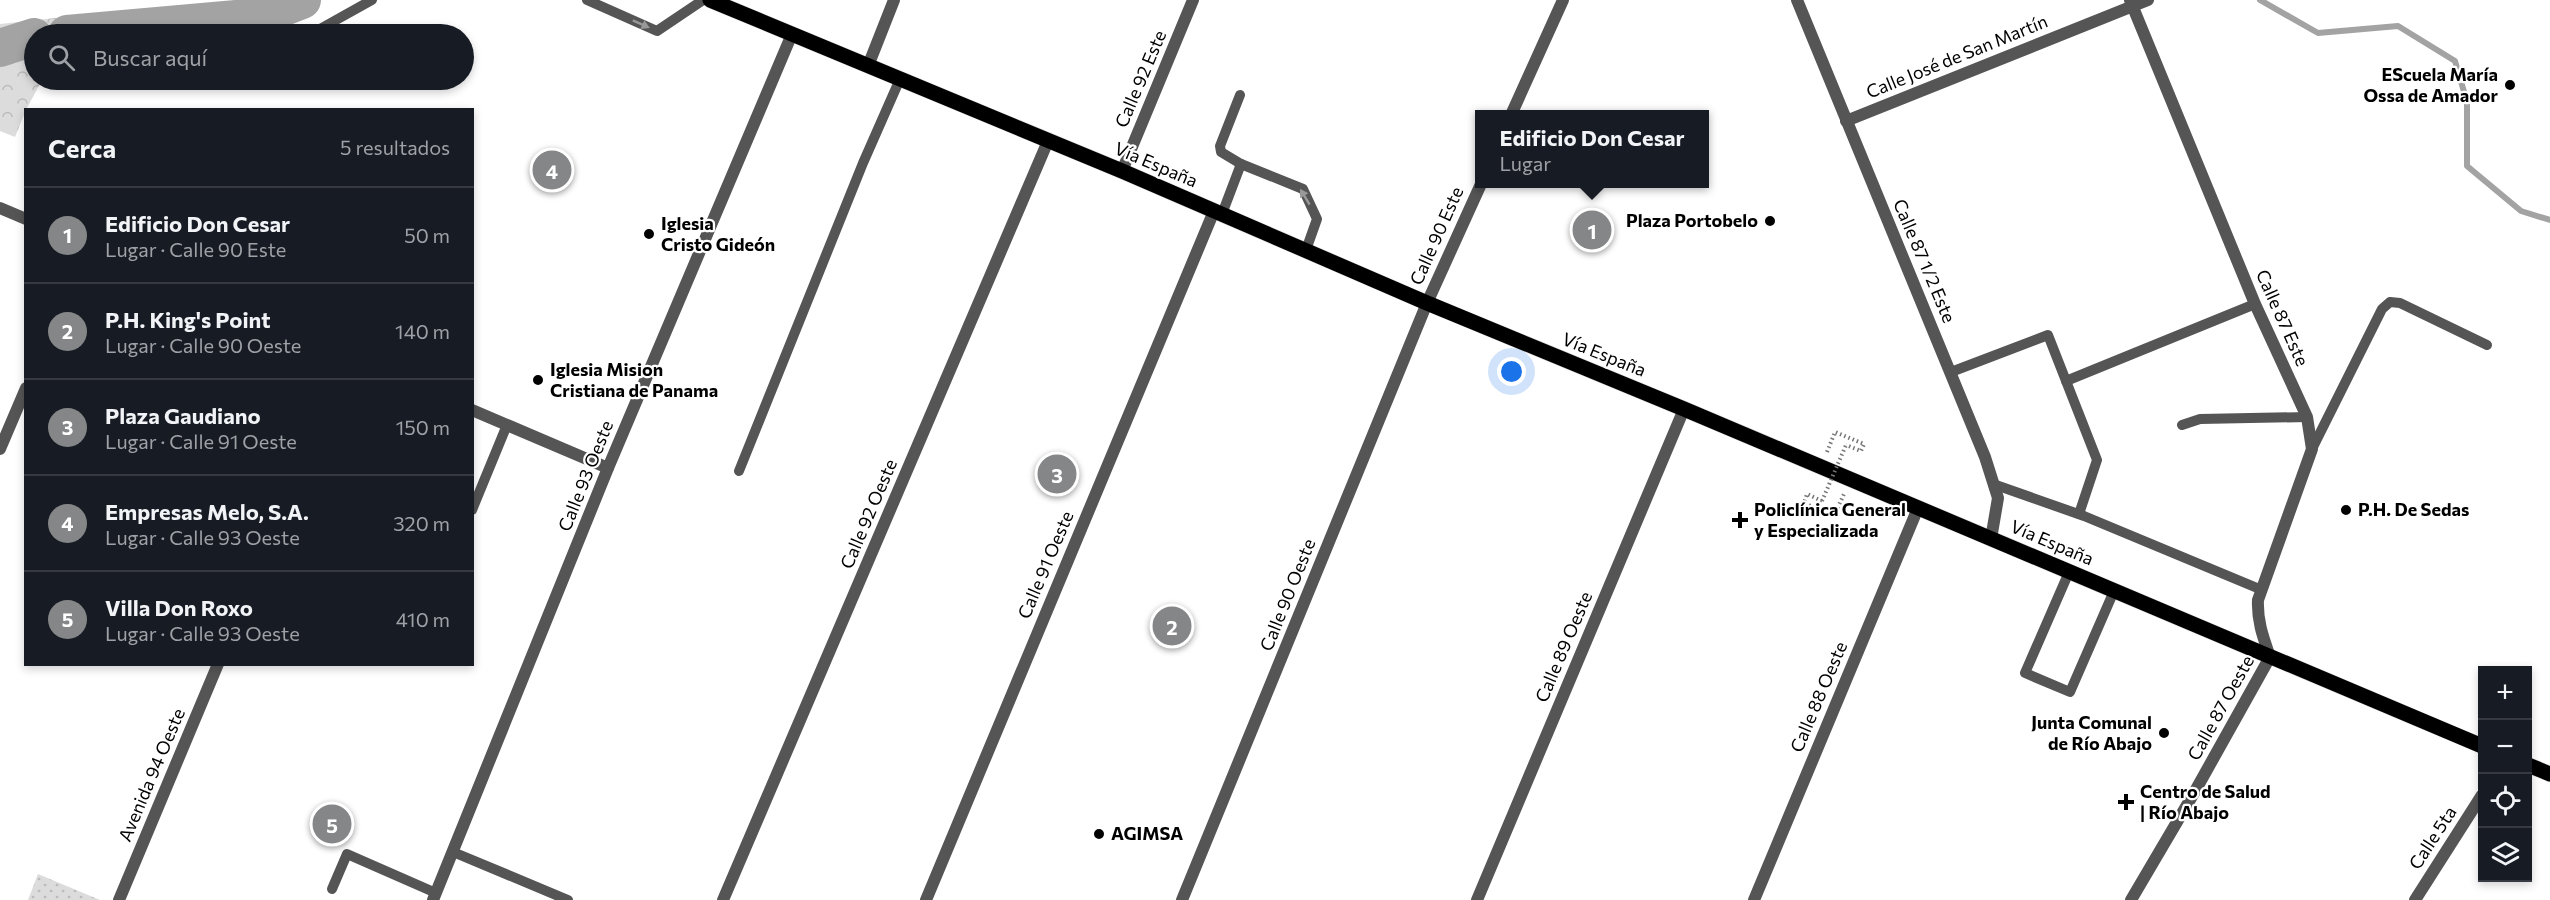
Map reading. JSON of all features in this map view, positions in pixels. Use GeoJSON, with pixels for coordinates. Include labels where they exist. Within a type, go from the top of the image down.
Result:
{"type":"FeatureCollection","features":[{"type":"Feature","properties":{"kind":"main road","name":"Vía España"},"geometry":{"type":"LineString","coordinates":[[710,0],[1122,171],[1427,303],[2478,744]]}},
{"type":"Feature","properties":{"kind":"main road"},"geometry":{"type":"LineString","coordinates":[[2532,767],[2550,774]]}},
{"type":"Feature","properties":{"kind":"street"},"geometry":{"type":"LineString","coordinates":[[868,66],[894,0]]}},
{"type":"Feature","properties":{"kind":"street","name":"Calle 92 Este"},"geometry":{"type":"LineString","coordinates":[[1122,171],[1193,0]]}},
{"type":"Feature","properties":{"kind":"street"},"geometry":{"type":"LineString","coordinates":[[1513,110],[1563,0]]}},
{"type":"Feature","properties":{"kind":"street","name":"Calle 87 1/2 Este"},"geometry":{"type":"LineString","coordinates":[[1797,0],[1985,457],[1998,498],[1991,539]]}},
{"type":"Feature","properties":{"kind":"street","name":"Calle José de San Martín"},"geometry":{"type":"LineString","coordinates":[[1846,121],[2131,3],[2148,0]]}},
{"type":"Feature","properties":{"kind":"street","name":"Calle 87 Este"},"geometry":{"type":"LineString","coordinates":[[2131,3],[2255,304],[2307,417],[2312,449],[2262,590],[2257,615],[2270,657]]}},
{"type":"Feature","properties":{"kind":"street","name":"Calle 93 Oeste"},"geometry":{"type":"LineString","coordinates":[[435,897],[608,468],[792,34]]}},
{"type":"Feature","properties":{"kind":"street","name":"Calle 92 Oeste"},"geometry":{"type":"LineString","coordinates":[[723,900],[1048,141]]}},
{"type":"Feature","properties":{"kind":"street","name":"Calle 90 Este"},"geometry":{"type":"LineString","coordinates":[[1427,303],[1479,188]]}},
{"type":"Feature","properties":{"kind":"street"},"geometry":{"type":"LineString","coordinates":[[0,208],[24,218]]}},
{"type":"Feature","properties":{"kind":"street","name":"Calle 91 Oeste"},"geometry":{"type":"LineString","coordinates":[[926,900],[1218,212]]}},
{"type":"Feature","properties":{"kind":"street","name":"Calle 90 Oeste"},"geometry":{"type":"LineString","coordinates":[[1182,900],[1427,303]]}},
{"type":"Feature","properties":{"kind":"street"},"geometry":{"type":"LineString","coordinates":[[0,449],[24,393]]}},
{"type":"Feature","properties":{"kind":"street","name":"Calle 89 Oeste"},"geometry":{"type":"LineString","coordinates":[[1477,900],[1684,409]]}},
{"type":"Feature","properties":{"kind":"street"},"geometry":{"type":"LineString","coordinates":[[474,411],[608,468]]}},
{"type":"Feature","properties":{"kind":"street","name":"Calle 88 Oeste"},"geometry":{"type":"LineString","coordinates":[[1754,900],[1918,508]]}},
{"type":"Feature","properties":{"kind":"street","name":"Calle 87 Oeste"},"geometry":{"type":"LineString","coordinates":[[2131,900],[2270,657]]}},
{"type":"Feature","properties":{"kind":"street","name":"Avenida 94 Oeste"},"geometry":{"type":"LineString","coordinates":[[119,900],[217,666]]}},
{"type":"Feature","properties":{"kind":"street","name":"Calle 5ta"},"geometry":{"type":"LineString","coordinates":[[2415,900],[2478,801]]}},
{"type":"Feature","properties":{"kind":"lane"},"geometry":{"type":"LineString","coordinates":[[329,24],[372,0]]}},
{"type":"Feature","properties":{"kind":"lane"},"geometry":{"type":"LineString","coordinates":[[587,0],[657,31],[703,0]]}},
{"type":"Feature","properties":{"kind":"lane"},"geometry":{"type":"LineString","coordinates":[[739,471],[900,79]]}},
{"type":"Feature","properties":{"kind":"lane"},"geometry":{"type":"LineString","coordinates":[[1240,95],[1220,146],[1224,156],[1303,189],[1317,219],[1306,250]]}},
{"type":"Feature","properties":{"kind":"lane"},"geometry":{"type":"LineString","coordinates":[[1218,212],[1241,164]]}},
{"type":"Feature","properties":{"kind":"lane"},"geometry":{"type":"LineString","coordinates":[[2312,449],[2382,309],[2390,302],[2400,303],[2487,345]]}},
{"type":"Feature","properties":{"kind":"lane"},"geometry":{"type":"LineString","coordinates":[[2066,381],[2255,304]]}},
{"type":"Feature","properties":{"kind":"lane"},"geometry":{"type":"LineString","coordinates":[[1951,372],[2048,335],[2097,460],[2079,514]]}},
{"type":"Feature","properties":{"kind":"lane"},"geometry":{"type":"LineString","coordinates":[[2182,425],[2200,419],[2307,417]]}},
{"type":"Feature","properties":{"kind":"lane"},"geometry":{"type":"LineString","coordinates":[[474,505],[507,425]]}},
{"type":"Feature","properties":{"kind":"lane"},"geometry":{"type":"LineString","coordinates":[[1993,484],[2079,514],[2262,590]]}},
{"type":"Feature","properties":{"kind":"lane"},"geometry":{"type":"LineString","coordinates":[[2069,572],[2025,673],[2070,692],[2114,591]]}},
{"type":"Feature","properties":{"kind":"lane"},"geometry":{"type":"LineString","coordinates":[[453,852],[568,900]]}},
{"type":"Feature","properties":{"kind":"lane"},"geometry":{"type":"LineString","coordinates":[[332,889],[347,854],[435,897]]}},
{"type":"Feature","properties":{"kind":"path"},"geometry":{"type":"LineString","coordinates":[[1835,432],[1864,444],[1861,451],[1846,445],[1822,501],[1807,494],[1804,503],[1834,516],[1850,479]]}},
{"type":"Feature","properties":{"kind":"green space"},"geometry":{"type":"Polygon","coordinates":[[[110,12],[114,24],[24,24],[24,90],[37,90],[27,108],[24,108],[24,115],[15,137],[0,131],[0,24],[110,12]]]}},
{"type":"Feature","properties":{"kind":"green space"},"geometry":{"type":"Polygon","coordinates":[[[38,874],[100,900],[28,900],[38,874]]]}},
{"type":"Feature","properties":{"kind":"waterway"},"geometry":{"type":"LineString","coordinates":[[179,24],[258,17],[302,0]]}},
{"type":"Feature","properties":{"kind":"waterway"},"geometry":{"type":"LineString","coordinates":[[2260,0],[2318,33],[2398,26],[2455,61],[2467,102],[2467,166],[2521,211],[2550,220]]}},
{"type":"Feature","properties":{"kind":"waterway"},"geometry":{"type":"LineString","coordinates":[[0,48],[24,40]]}},
{"type":"Feature","properties":{"kind":"place","name":"EScuela María Ossa de Amador"},"geometry":{"type":"Point","coordinates":[2510,85]}},
{"type":"Feature","properties":{"kind":"place","name":"Empresas Melo, S.A."},"geometry":{"type":"Point","coordinates":[552,170]}},
{"type":"Feature","properties":{"kind":"place","name":"Plaza Portobelo"},"geometry":{"type":"Point","coordinates":[1770,221]}},
{"type":"Feature","properties":{"kind":"place","name":"Edificio Don Cesar"},"geometry":{"type":"Point","coordinates":[1592,230]}},
{"type":"Feature","properties":{"kind":"place","name":"Iglesia Cristo Gideón"},"geometry":{"type":"Point","coordinates":[649,234]}},
{"type":"Feature","properties":{"kind":"place","name":"Iglesia Mision Cristiana de Panama"},"geometry":{"type":"Point","coordinates":[538,380]}},
{"type":"Feature","properties":{"kind":"place","name":"Plaza Gaudiano"},"geometry":{"type":"Point","coordinates":[1057,474]}},
{"type":"Feature","properties":{"kind":"place","name":"P.H. De Sedas"},"geometry":{"type":"Point","coordinates":[2346,510]}},
{"type":"Feature","properties":{"kind":"place","name":"Policlínica General y Especializada"},"geometry":{"type":"Point","coordinates":[1740,520]}},
{"type":"Feature","properties":{"kind":"place","name":"P.H. King's Point"},"geometry":{"type":"Point","coordinates":[1172,626]}},
{"type":"Feature","properties":{"kind":"place","name":"Junta Comunal de Río Abajo"},"geometry":{"type":"Point","coordinates":[2164,733]}},
{"type":"Feature","properties":{"kind":"place","name":"Centro de Salud | Río Abajo"},"geometry":{"type":"Point","coordinates":[2126,802]}},
{"type":"Feature","properties":{"kind":"place","name":"Villa Don Roxo"},"geometry":{"type":"Point","coordinates":[332,824]}},
{"type":"Feature","properties":{"kind":"place","name":"AGIMSA"},"geometry":{"type":"Point","coordinates":[1099,834]}}]}
